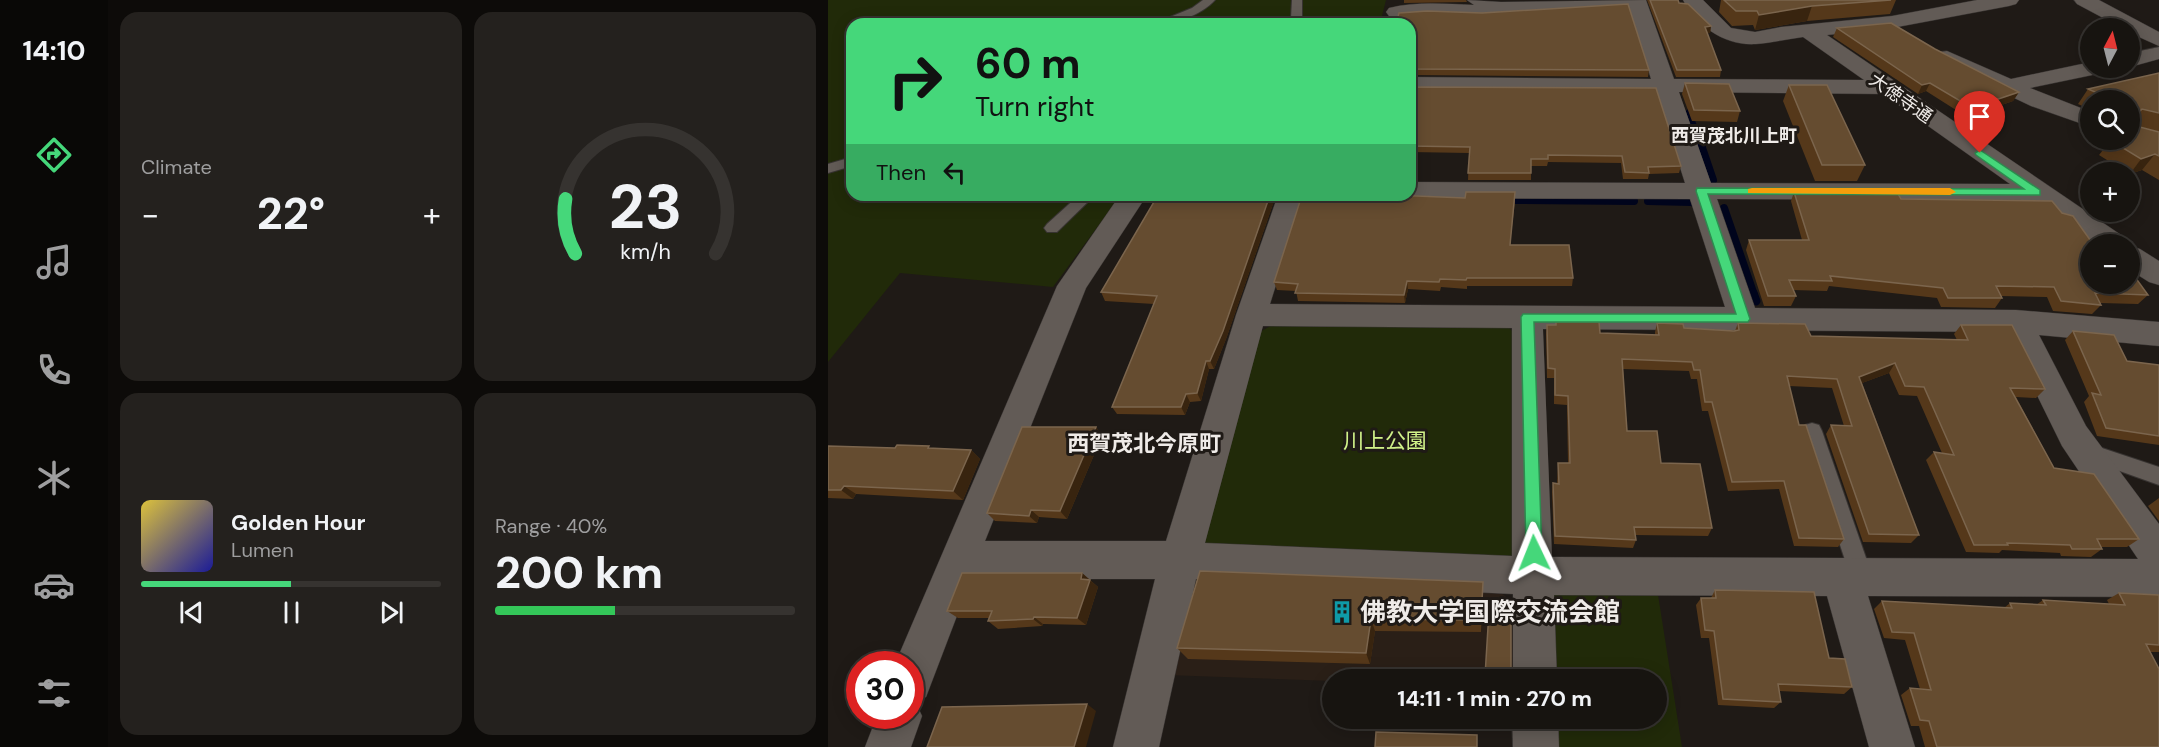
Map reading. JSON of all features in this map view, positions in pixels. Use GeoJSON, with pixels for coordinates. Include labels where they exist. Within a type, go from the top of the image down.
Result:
{"type":"FeatureCollection","features":[{"type":"Feature","properties":{"kind":"street"},"geometry":{"type":"LineString","coordinates":[[1477,0],[1499,8]]}},
{"type":"Feature","properties":{"kind":"street"},"geometry":{"type":"LineString","coordinates":[[1693,0],[1698,9],[1725,33],[1755,38],[1892,22],[2009,0]]}},
{"type":"Feature","properties":{"kind":"street"},"geometry":{"type":"LineString","coordinates":[[2085,0],[2159,40]]}},
{"type":"Feature","properties":{"kind":"street"},"geometry":{"type":"LineString","coordinates":[[1393,12],[1427,9],[1484,12],[1499,8],[1637,1],[1744,319]]}},
{"type":"Feature","properties":{"kind":"street"},"geometry":{"type":"LineString","coordinates":[[1892,22],[1911,36]]}},
{"type":"Feature","properties":{"kind":"street","name":"大徳寺通"},"geometry":{"type":"LineString","coordinates":[[1808,32],[2099,234]]}},
{"type":"Feature","properties":{"kind":"street"},"geometry":{"type":"LineString","coordinates":[[1931,48],[2039,101],[2080,116]]}},
{"type":"Feature","properties":{"kind":"street"},"geometry":{"type":"LineString","coordinates":[[2140,58],[2159,53]]}},
{"type":"Feature","properties":{"kind":"street"},"geometry":{"type":"LineString","coordinates":[[2009,86],[2080,71]]}},
{"type":"Feature","properties":{"kind":"street"},"geometry":{"type":"LineString","coordinates":[[1416,84],[1885,87]]}},
{"type":"Feature","properties":{"kind":"street"},"geometry":{"type":"LineString","coordinates":[[1416,190],[2037,192]]}},
{"type":"Feature","properties":{"kind":"street"},"geometry":{"type":"LineString","coordinates":[[922,651],[957,560],[1072,286],[1130,201]]}},
{"type":"Feature","properties":{"kind":"street"},"geometry":{"type":"LineString","coordinates":[[1136,747],[1180,560],[1251,315],[1290,201]]}},
{"type":"Feature","properties":{"kind":"street"},"geometry":{"type":"LineString","coordinates":[[2140,263],[2159,275]]}},
{"type":"Feature","properties":{"kind":"street"},"geometry":{"type":"LineString","coordinates":[[1251,315],[2016,321],[2159,334]]}},
{"type":"Feature","properties":{"kind":"street"},"geometry":{"type":"LineString","coordinates":[[1527,317],[1535,669]]}},
{"type":"Feature","properties":{"kind":"street"},"geometry":{"type":"LineString","coordinates":[[2016,321],[2074,436],[2159,556]]}},
{"type":"Feature","properties":{"kind":"street"},"geometry":{"type":"LineString","coordinates":[[957,560],[1180,560],[1534,576],[2159,578]]}},
{"type":"Feature","properties":{"kind":"street"},"geometry":{"type":"LineString","coordinates":[[1852,578],[1892,747]]}},
{"type":"Feature","properties":{"kind":"street"},"geometry":{"type":"LineString","coordinates":[[888,747],[894,729]]}},
{"type":"Feature","properties":{"kind":"street"},"geometry":{"type":"LineString","coordinates":[[1535,729],[1536,747]]}},
{"type":"Feature","properties":{"kind":"lane"},"geometry":{"type":"LineString","coordinates":[[1175,18],[1196,10],[1210,0]]}},
{"type":"Feature","properties":{"kind":"lane"},"geometry":{"type":"LineString","coordinates":[[1296,18],[1297,0]]}},
{"type":"Feature","properties":{"kind":"lane"},"geometry":{"type":"LineString","coordinates":[[828,169],[846,163]]}},
{"type":"Feature","properties":{"kind":"lane"},"geometry":{"type":"LineString","coordinates":[[1052,228],[1081,201]]}},
{"type":"Feature","properties":{"kind":"lane"},"geometry":{"type":"LineString","coordinates":[[1812,430],[1852,578]]}},
{"type":"Feature","properties":{"kind":"lane"},"geometry":{"type":"LineString","coordinates":[[2084,451],[2159,476]]}},
{"type":"Feature","properties":{"kind":"shaded area"},"geometry":{"type":"Polygon","coordinates":[[[1204,580],[1500,592],[1516,605],[1516,669],[1322,669],[1322,681],[1166,675],[1190,592],[1204,580]]]}},
{"type":"Feature","properties":{"kind":"green space"},"geometry":{"type":"Polygon","coordinates":[[[828,0],[1386,0],[1380,18],[846,18],[846,201],[1117,201],[1053,287],[900,273],[828,362],[828,0]]]}},
{"type":"Feature","properties":{"kind":"green space","name":"川上公園"},"geometry":{"type":"Polygon","coordinates":[[[1278,322],[1506,325],[1517,336],[1519,547],[1506,562],[1213,553],[1198,538],[1256,334],[1278,322]]]}},
{"type":"Feature","properties":{"kind":"green space"},"geometry":{"type":"Polygon","coordinates":[[[1540,582],[1656,582],[1682,747],[1543,747],[1542,729],[1667,729],[1667,669],[1541,669],[1540,582]]]}},
{"type":"Feature","properties":{"kind":"building"},"geometry":{"type":"Polygon","coordinates":[[[1650,0],[1678,0],[1679,3],[1688,4],[1711,26],[1705,27],[1721,70],[1677,70],[1650,0]]]}},
{"type":"Feature","properties":{"kind":"building"},"geometry":{"type":"Polygon","coordinates":[[[1724,0],[1891,0],[1812,6],[1759,15],[1757,11],[1736,11],[1724,0]]]}},
{"type":"Feature","properties":{"kind":"building"},"geometry":{"type":"Polygon","coordinates":[[[1628,4],[1649,70],[1416,69],[1416,18],[1398,18],[1399,13],[1427,11],[1482,13],[1628,4]]]}},
{"type":"Feature","properties":{"kind":"building"},"geometry":{"type":"Polygon","coordinates":[[[1891,23],[1935,49],[2019,92],[1972,108],[1930,83],[1922,85],[1837,28],[1891,23]]]}},
{"type":"Feature","properties":{"kind":"building"},"geometry":{"type":"Polygon","coordinates":[[[2159,73],[2159,113],[2142,109],[2140,111],[2140,90],[2088,89],[2140,78],[2159,73]]]}},
{"type":"Feature","properties":{"kind":"building"},"geometry":{"type":"Polygon","coordinates":[[[1685,83],[1729,84],[1740,111],[1694,110],[1685,83]]]}},
{"type":"Feature","properties":{"kind":"building"},"geometry":{"type":"Polygon","coordinates":[[[1789,85],[1827,85],[1865,165],[1822,165],[1789,85]]]}},
{"type":"Feature","properties":{"kind":"building"},"geometry":{"type":"Polygon","coordinates":[[[1416,87],[1656,88],[1681,166],[1648,167],[1649,173],[1625,172],[1622,156],[1548,155],[1548,159],[1531,159],[1531,173],[1468,173],[1470,147],[1416,146],[1416,87]]]}},
{"type":"Feature","properties":{"kind":"building"},"geometry":{"type":"Polygon","coordinates":[[[2140,127],[2159,132],[2159,156],[2155,154],[2141,159],[2126,150],[2140,150],[2140,127]]]}},
{"type":"Feature","properties":{"kind":"building"},"geometry":{"type":"Polygon","coordinates":[[[1466,192],[1515,192],[1510,245],[1569,245],[1573,278],[1467,278],[1466,280],[1440,279],[1439,282],[1407,281],[1404,295],[1295,293],[1298,284],[1274,282],[1300,201],[1416,201],[1416,196],[1465,198],[1466,192]]]}},
{"type":"Feature","properties":{"kind":"building"},"geometry":{"type":"Polygon","coordinates":[[[1794,192],[1897,192],[1901,199],[2052,201],[2062,213],[2073,216],[2086,234],[2080,234],[2080,294],[2096,294],[2101,305],[2061,301],[2054,287],[1996,286],[2002,298],[1948,298],[1943,288],[1830,276],[1832,281],[1789,280],[1796,296],[1768,296],[1749,240],[1809,240],[1794,192]]]}},
{"type":"Feature","properties":{"kind":"building"},"geometry":{"type":"Polygon","coordinates":[[[1154,201],[1268,201],[1223,331],[1210,361],[1206,361],[1197,393],[1186,394],[1181,407],[1112,407],[1157,296],[1101,292],[1154,201]]]}},
{"type":"Feature","properties":{"kind":"building"},"geometry":{"type":"Polygon","coordinates":[[[2140,284],[2148,295],[2122,294],[2140,294],[2140,284]]]}},
{"type":"Feature","properties":{"kind":"building"},"geometry":{"type":"Polygon","coordinates":[[[1556,322],[1599,322],[1600,333],[1659,335],[1657,323],[1683,324],[1684,328],[1734,331],[1739,330],[1738,323],[1805,324],[1811,336],[1968,340],[1961,325],[2012,325],[2045,389],[2010,388],[2054,468],[2094,474],[2139,539],[2097,539],[2102,549],[2072,549],[2070,545],[2007,543],[2008,545],[1974,545],[1934,452],[1954,455],[1924,387],[1905,386],[1895,363],[1859,377],[1919,535],[1869,534],[1831,425],[1852,426],[1837,379],[1787,376],[1799,425],[1806,425],[1844,539],[1799,538],[1784,481],[1732,482],[1712,402],[1705,402],[1700,370],[1694,370],[1692,362],[1622,359],[1627,431],[1657,431],[1661,463],[1700,464],[1712,528],[1634,527],[1636,540],[1555,536],[1553,483],[1559,484],[1558,463],[1570,463],[1568,396],[1555,395],[1555,369],[1548,368],[1547,325],[1556,325],[1556,322]]]}},
{"type":"Feature","properties":{"kind":"building"},"geometry":{"type":"Polygon","coordinates":[[[2073,331],[2114,335],[2127,361],[2159,365],[2159,436],[2106,428],[2092,393],[2101,395],[2073,331]]]}},
{"type":"Feature","properties":{"kind":"building"},"geometry":{"type":"Polygon","coordinates":[[[1022,427],[1096,427],[1060,511],[1031,510],[1029,516],[987,513],[1022,427]]]}},
{"type":"Feature","properties":{"kind":"building"},"geometry":{"type":"Polygon","coordinates":[[[897,445],[971,450],[953,491],[844,486],[841,490],[828,490],[828,446],[895,448],[897,445]]]}},
{"type":"Feature","properties":{"kind":"building","name":"佛教大学国際交流会館"},"geometry":{"type":"Polygon","coordinates":[[[1200,571],[1483,582],[1481,620],[1371,619],[1366,653],[1177,648],[1200,571]]]}},
{"type":"Feature","properties":{"kind":"building"},"geometry":{"type":"Polygon","coordinates":[[[962,573],[1082,573],[1081,579],[1090,580],[1077,618],[1034,617],[1033,619],[988,621],[992,611],[947,611],[962,573]]]}},
{"type":"Feature","properties":{"kind":"building"},"geometry":{"type":"Polygon","coordinates":[[[1715,590],[1814,592],[1829,658],[1845,659],[1852,687],[1778,684],[1781,702],[1723,699],[1714,631],[1705,630],[1701,598],[1716,598],[1715,590]]]}},
{"type":"Feature","properties":{"kind":"building"},"geometry":{"type":"Polygon","coordinates":[[[2119,593],[2159,595],[2159,645],[2146,644],[2159,669],[2159,747],[1937,747],[1929,721],[1920,720],[1910,688],[1931,690],[1914,633],[1892,632],[1882,601],[2012,608],[2010,603],[2046,605],[2043,600],[2125,605],[2119,593]]]}},
{"type":"Feature","properties":{"kind":"building"},"geometry":{"type":"Polygon","coordinates":[[[1489,611],[1511,612],[1511,669],[1485,669],[1489,611]]]}},
{"type":"Feature","properties":{"kind":"building"},"geometry":{"type":"Polygon","coordinates":[[[1087,704],[1074,747],[927,747],[942,707],[1087,704]]]}},
{"type":"Feature","properties":{"kind":"building"},"geometry":{"type":"Polygon","coordinates":[[[1376,732],[1477,735],[1477,747],[1375,747],[1376,732]]]}},
{"type":"Feature","properties":{"kind":"waterway"},"geometry":{"type":"LineString","coordinates":[[1689,112],[1696,132]]}},
{"type":"Feature","properties":{"kind":"waterway"},"geometry":{"type":"LineString","coordinates":[[1696,130],[1713,180]]}},
{"type":"Feature","properties":{"kind":"waterway"},"geometry":{"type":"LineString","coordinates":[[1515,200],[1634,201]]}},
{"type":"Feature","properties":{"kind":"waterway"},"geometry":{"type":"LineString","coordinates":[[1648,201],[1692,202],[1701,207]]}},
{"type":"Feature","properties":{"kind":"waterway"},"geometry":{"type":"LineString","coordinates":[[1724,208],[1754,295]]}},
{"type":"Feature","properties":{"kind":"waterway"},"geometry":{"type":"LineString","coordinates":[[1753,293],[1756,301]]}},
{"type":"Feature","properties":{"kind":"slow traffic"},"geometry":{"type":"LineString","coordinates":[[1752,191],[1950,192]]}},
{"type":"Feature","properties":{"kind":"place","name":"佛教大学国際交流会館"},"geometry":{"type":"Point","coordinates":[1342,612]}},
{"type":"Feature","properties":{"kind":"district","name":"西賀茂北川上町"},"geometry":{"type":"Point","coordinates":[1734,136]}},
{"type":"Feature","properties":{"kind":"district","name":"西賀茂北今原町"},"geometry":{"type":"Point","coordinates":[1144,443]}},
{"type":"Feature","properties":{"kind":"route"},"geometry":{"type":"LineString","coordinates":[[1534,553],[1527,317],[1744,319],[1701,191],[2037,192],[1980,153]]}}]}
